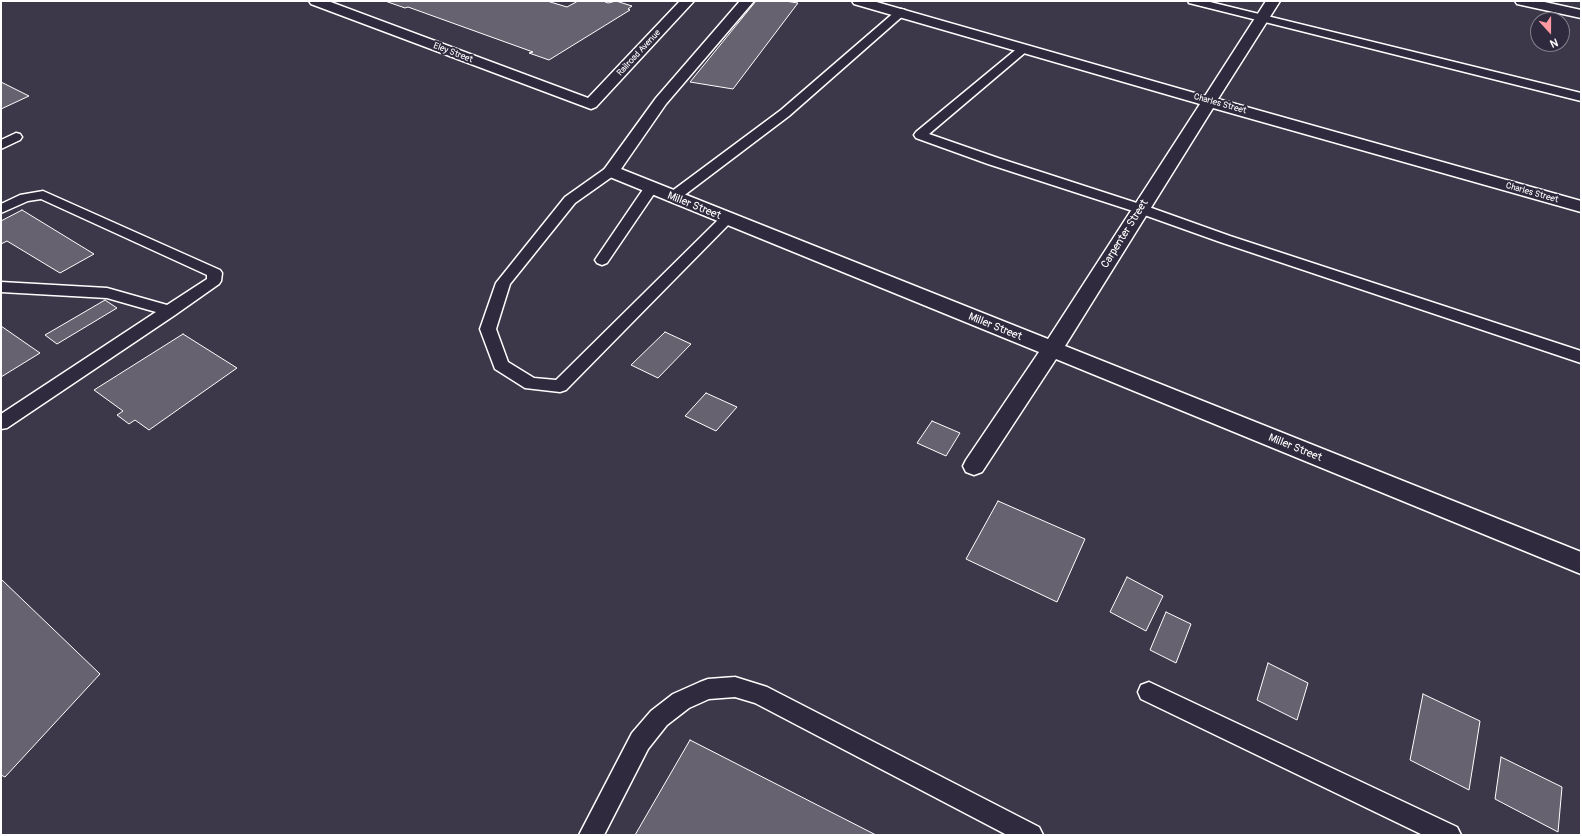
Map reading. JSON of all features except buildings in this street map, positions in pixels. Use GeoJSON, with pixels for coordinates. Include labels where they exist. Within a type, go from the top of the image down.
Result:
{"type":"FeatureCollection","features":[{"type":"Feature","properties":{"kind":"street","name":"Eley Street"},"geometry":{"type":"LineString","coordinates":[[316,1],[590,104]]}},
{"type":"Feature","properties":{"kind":"street","name":"Railroad Avenue"},"geometry":{"type":"LineString","coordinates":[[590,104],[687,1]]}},
{"type":"Feature","properties":{"kind":"street"},"geometry":{"type":"LineString","coordinates":[[611,171],[661,101],[747,1]]}},
{"type":"Feature","properties":{"kind":"street","name":"Charles Street"},"geometry":{"type":"LineString","coordinates":[[859,1],[1581,207]]}},
{"type":"Feature","properties":{"kind":"street","name":"Carpenter Street"},"geometry":{"type":"LineString","coordinates":[[974,466],[1052,350],[1211,102],[1273,1]]}},
{"type":"Feature","properties":{"kind":"street"},"geometry":{"type":"LineString","coordinates":[[1522,1],[1581,14]]}},
{"type":"Feature","properties":{"kind":"street","name":"Miller Street"},"geometry":{"type":"LineString","coordinates":[[611,171],[1581,563]]}},
{"type":"Feature","properties":{"kind":"lane"},"geometry":{"type":"LineString","coordinates":[[1193,1],[1581,97]]}},
{"type":"Feature","properties":{"kind":"lane"},"geometry":{"type":"LineString","coordinates":[[673,197],[785,113],[901,12]]}},
{"type":"Feature","properties":{"kind":"lane"},"geometry":{"type":"LineString","coordinates":[[1023,49],[920,135],[993,161],[1141,209],[1225,239],[1581,357]]}},
{"type":"Feature","properties":{"kind":"lane"},"geometry":{"type":"LineString","coordinates":[[1,145],[16,137]]}},
{"type":"Feature","properties":{"kind":"lane"},"geometry":{"type":"LineString","coordinates":[[611,171],[570,200],[503,283],[488,329],[501,365],[531,384],[560,386],[727,219]]}},
{"type":"Feature","properties":{"kind":"lane"},"geometry":{"type":"LineString","coordinates":[[602,260],[651,188]]}},
{"type":"Feature","properties":{"kind":"lane"},"geometry":{"type":"LineString","coordinates":[[1,210],[25,198],[43,195],[215,273],[214,281],[1,423]]}},
{"type":"Feature","properties":{"kind":"lane"},"geometry":{"type":"LineString","coordinates":[[1,287],[107,293],[170,311]]}},
{"type":"Feature","properties":{"kind":"lane"},"geometry":{"type":"LineString","coordinates":[[590,835],[640,741],[659,718],[681,700],[708,688],[735,687],[759,694],[1031,835]]}},
{"type":"Feature","properties":{"kind":"lane"},"geometry":{"type":"LineString","coordinates":[[1149,692],[1449,835]]}}]}
